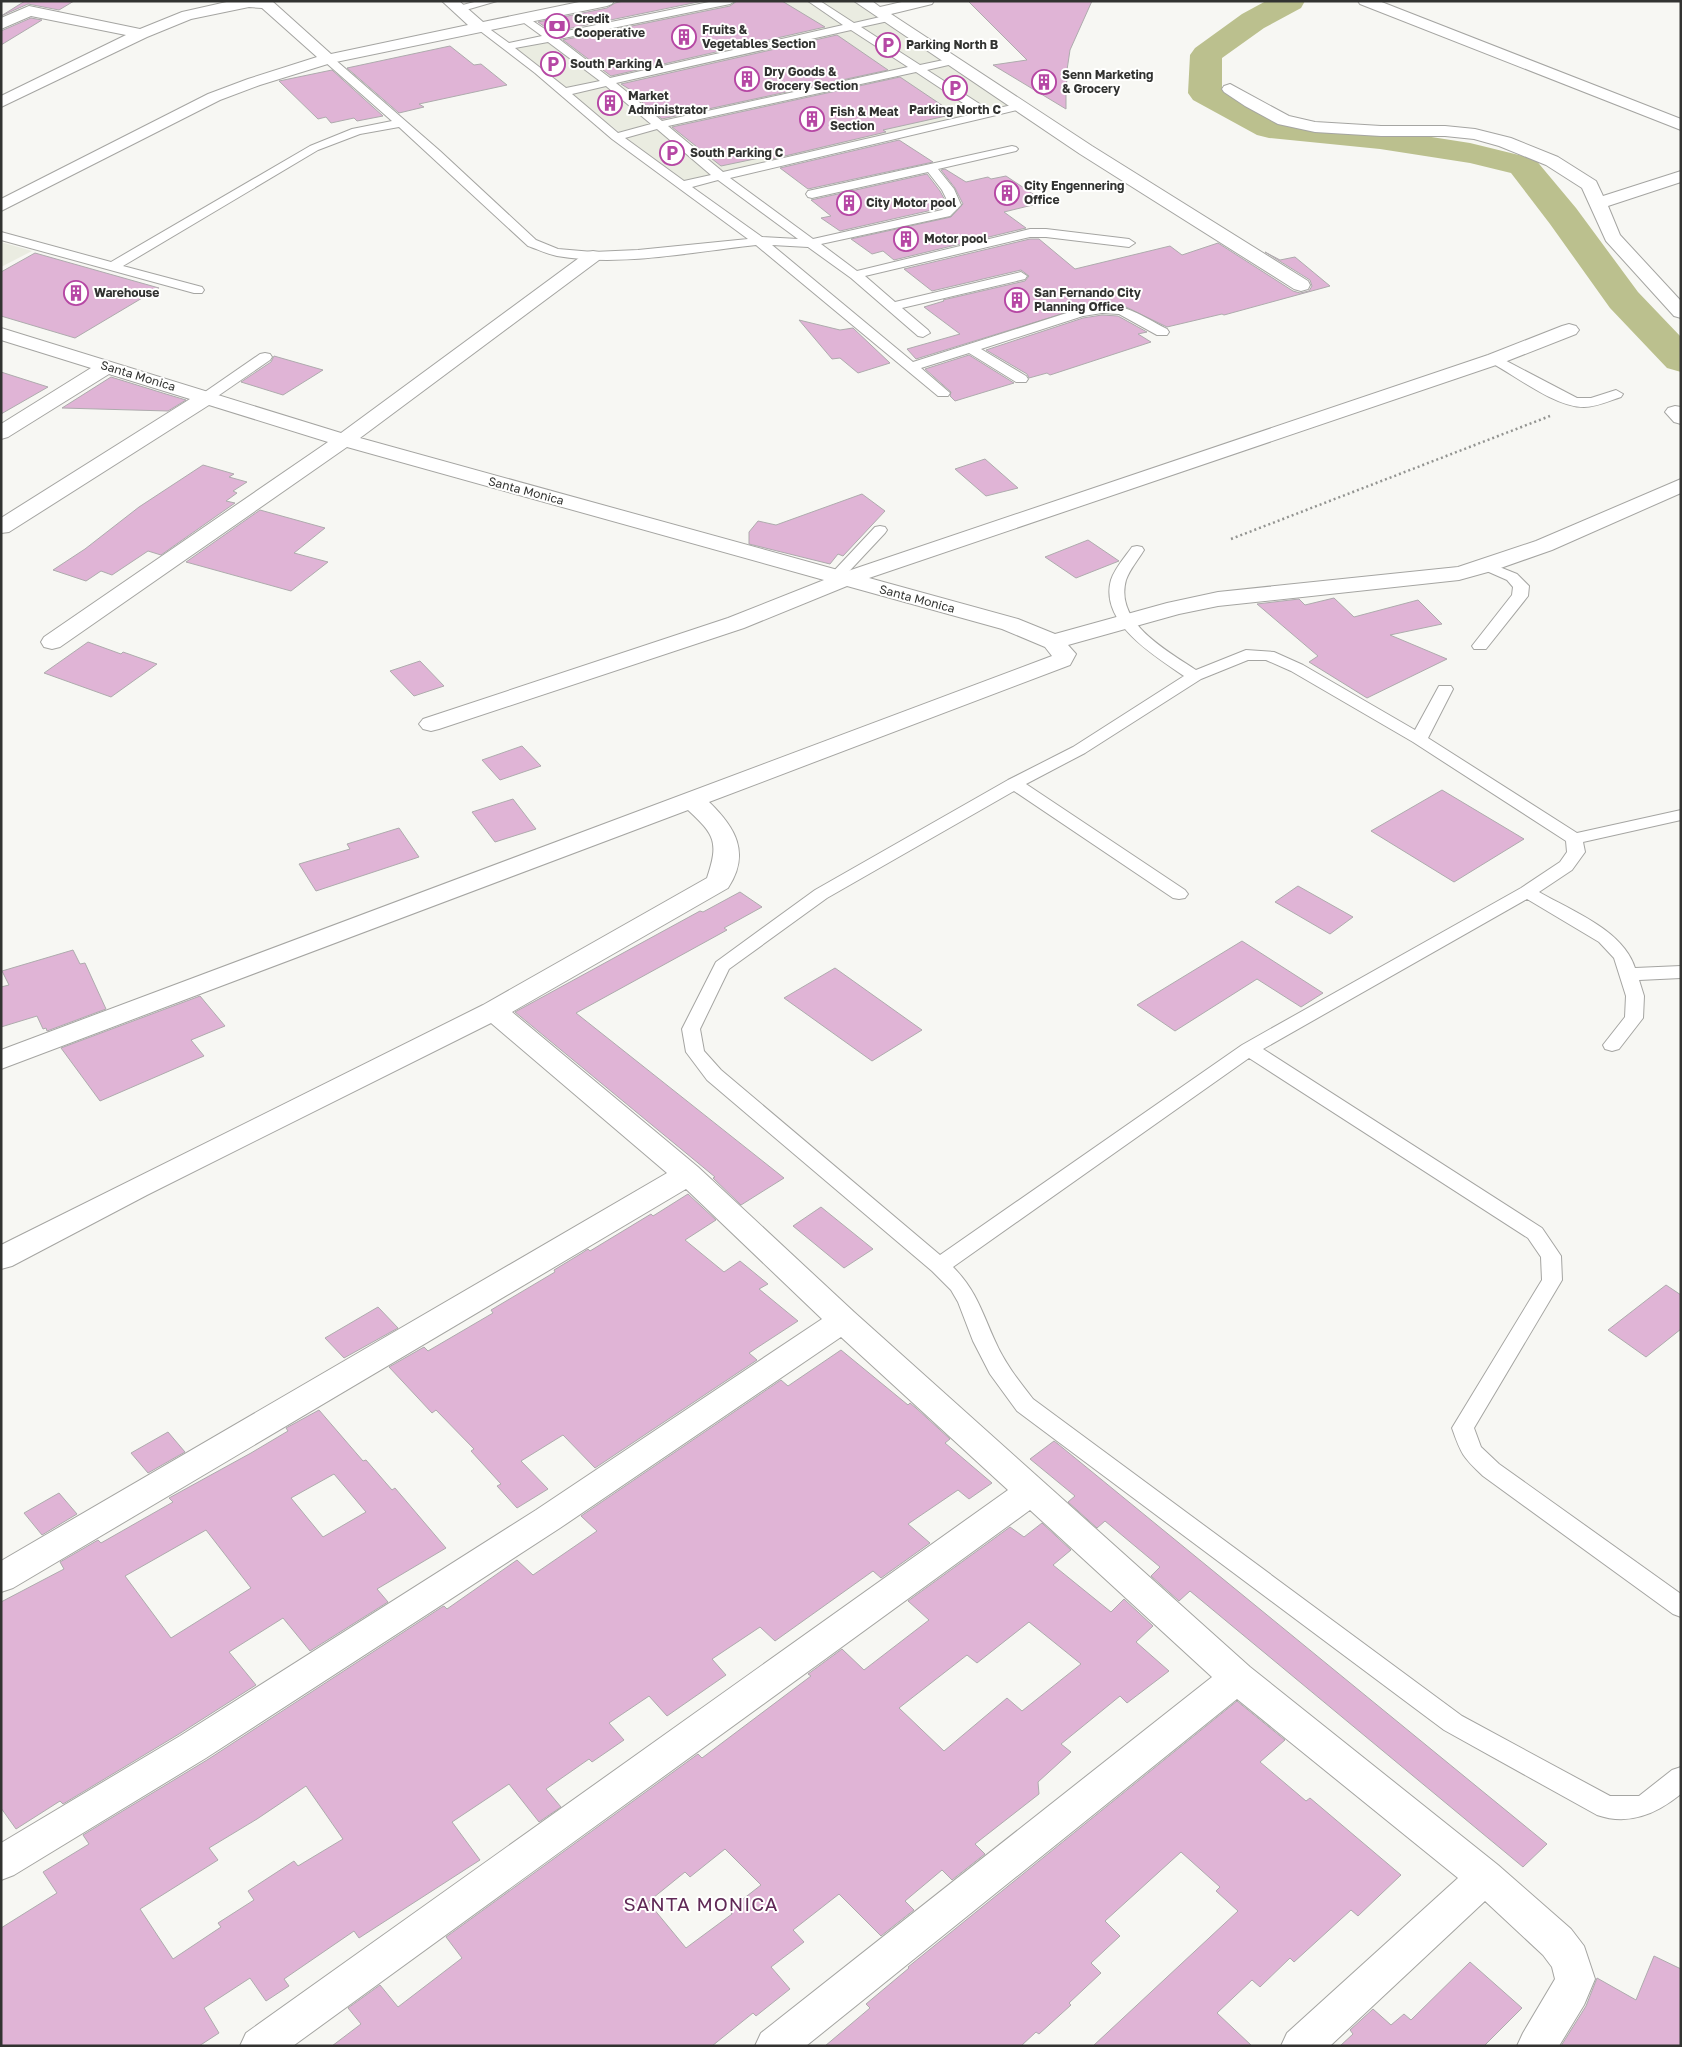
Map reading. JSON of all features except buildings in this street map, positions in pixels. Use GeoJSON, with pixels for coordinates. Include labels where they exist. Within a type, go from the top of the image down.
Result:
{"type":"FeatureCollection","features":[{"type":"Feature","properties":{"kind":"street"},"geometry":{"type":"LineString","coordinates":[[1,206],[214,97],[254,82],[328,59],[607,1]]}},
{"type":"Feature","properties":{"kind":"street"},"geometry":{"type":"LineString","coordinates":[[861,1],[1301,285]]}},
{"type":"Feature","properties":{"kind":"street"},"geometry":{"type":"LineString","coordinates":[[884,15],[927,1]]}},
{"type":"Feature","properties":{"kind":"street"},"geometry":{"type":"LineString","coordinates":[[1365,1],[1681,125]]}},
{"type":"Feature","properties":{"kind":"street"},"geometry":{"type":"LineString","coordinates":[[1,102],[140,34],[187,15],[225,6],[259,2],[266,4],[328,59]]}},
{"type":"Feature","properties":{"kind":"street"},"geometry":{"type":"LineString","coordinates":[[454,5],[480,27]]}},
{"type":"Feature","properties":{"kind":"street"},"geometry":{"type":"LineString","coordinates":[[1,24],[35,6],[140,34]]}},
{"type":"Feature","properties":{"kind":"street"},"geometry":{"type":"LineString","coordinates":[[1230,89],[1251,103],[1284,120],[1316,127],[1381,131],[1446,130],[1475,134],[1505,142],[1552,161],[1590,185],[1612,237],[1681,312]]}},
{"type":"Feature","properties":{"kind":"street"},"geometry":{"type":"LineString","coordinates":[[1599,203],[1681,176]]}},
{"type":"Feature","properties":{"kind":"street"},"geometry":{"type":"LineString","coordinates":[[52,642],[344,440],[593,256]]}},
{"type":"Feature","properties":{"kind":"street"},"geometry":{"type":"LineString","coordinates":[[431,724],[736,623],[841,578],[1495,359],[1569,330]]}},
{"type":"Feature","properties":{"kind":"street","name":"Santa Monica"},"geometry":{"type":"LineString","coordinates":[[1,334],[344,440],[1010,624],[1038,634],[1053,642]]}},
{"type":"Feature","properties":{"kind":"street"},"geometry":{"type":"LineString","coordinates":[[1,433],[108,366]]}},
{"type":"Feature","properties":{"kind":"street"},"geometry":{"type":"LineString","coordinates":[[1,527],[207,397]]}},
{"type":"Feature","properties":{"kind":"street"},"geometry":{"type":"LineString","coordinates":[[1053,642],[1176,608],[1218,599],[1459,574],[1552,543],[1681,485]]}},
{"type":"Feature","properties":{"kind":"street"},"geometry":{"type":"LineString","coordinates":[[1,1060],[1062,660],[1064,654],[1062,650],[1053,642]]}},
{"type":"Feature","properties":{"kind":"street"},"geometry":{"type":"LineString","coordinates":[[1,1258],[136,1188],[493,1011],[718,882],[727,858],[726,843],[715,821],[692,801]]}},
{"type":"Feature","properties":{"kind":"street"},"geometry":{"type":"LineString","coordinates":[[493,1011],[688,1174],[843,1320],[1237,1678],[1485,1877],[1557,1942],[1570,1959],[1575,1979],[1538,2046]]}},
{"type":"Feature","properties":{"kind":"street"},"geometry":{"type":"LineString","coordinates":[[1,1578],[688,1174]]}},
{"type":"Feature","properties":{"kind":"street"},"geometry":{"type":"LineString","coordinates":[[1,1863],[193,1747],[548,1519],[843,1320]]}},
{"type":"Feature","properties":{"kind":"street"},"geometry":{"type":"LineString","coordinates":[[260,2046],[1031,1491]]}},
{"type":"Feature","properties":{"kind":"street"},"geometry":{"type":"LineString","coordinates":[[775,2046],[1237,1678]]}},
{"type":"Feature","properties":{"kind":"street"},"geometry":{"type":"LineString","coordinates":[[1301,2046],[1485,1877]]}},
{"type":"Feature","properties":{"kind":"lane"},"geometry":{"type":"LineString","coordinates":[[454,5],[492,1]]}},
{"type":"Feature","properties":{"kind":"lane"},"geometry":{"type":"LineString","coordinates":[[506,47],[730,1]]}},
{"type":"Feature","properties":{"kind":"lane"},"geometry":{"type":"LineString","coordinates":[[813,1],[920,68],[988,114]]}},
{"type":"Feature","properties":{"kind":"lane"},"geometry":{"type":"LineString","coordinates":[[564,92],[852,26],[884,15]]}},
{"type":"Feature","properties":{"kind":"lane"},"geometry":{"type":"LineString","coordinates":[[524,18],[607,81],[720,176],[855,275],[923,333]]}},
{"type":"Feature","properties":{"kind":"lane"},"geometry":{"type":"LineString","coordinates":[[480,27],[564,92],[616,137],[759,241],[913,366],[943,393]]}},
{"type":"Feature","properties":{"kind":"lane"},"geometry":{"type":"LineString","coordinates":[[328,59],[402,123],[532,243],[556,252],[593,256],[638,254],[759,241],[811,243],[946,213],[955,205],[948,189],[930,167]]}},
{"type":"Feature","properties":{"kind":"lane"},"geometry":{"type":"LineString","coordinates":[[616,137],[659,125],[953,61]]}},
{"type":"Feature","properties":{"kind":"lane"},"geometry":{"type":"LineString","coordinates":[[682,185],[1021,106]]}},
{"type":"Feature","properties":{"kind":"lane"},"geometry":{"type":"LineString","coordinates":[[112,267],[314,148],[340,136],[365,128],[402,123]]}},
{"type":"Feature","properties":{"kind":"lane"},"geometry":{"type":"LineString","coordinates":[[812,194],[1012,149]]}},
{"type":"Feature","properties":{"kind":"lane"},"geometry":{"type":"LineString","coordinates":[[855,275],[1030,233],[1046,232],[1129,243]]}},
{"type":"Feature","properties":{"kind":"lane"},"geometry":{"type":"LineString","coordinates":[[1,236],[198,290]]}},
{"type":"Feature","properties":{"kind":"lane"},"geometry":{"type":"LineString","coordinates":[[893,306],[1021,276]]}},
{"type":"Feature","properties":{"kind":"lane"},"geometry":{"type":"LineString","coordinates":[[913,366],[1081,313],[1102,309],[1122,310],[1162,332]]}},
{"type":"Feature","properties":{"kind":"lane"},"geometry":{"type":"LineString","coordinates":[[971,348],[1020,379]]}},
{"type":"Feature","properties":{"kind":"lane"},"geometry":{"type":"LineString","coordinates":[[207,397],[265,357]]}},
{"type":"Feature","properties":{"kind":"lane"},"geometry":{"type":"LineString","coordinates":[[1495,359],[1564,398],[1581,404],[1616,394]]}},
{"type":"Feature","properties":{"kind":"lane"},"geometry":{"type":"LineString","coordinates":[[841,578],[880,530]]}},
{"type":"Feature","properties":{"kind":"lane"},"geometry":{"type":"LineString","coordinates":[[1137,550],[1122,570],[1118,585],[1119,601],[1126,622],[1158,652],[1195,676]]}},
{"type":"Feature","properties":{"kind":"lane"},"geometry":{"type":"LineString","coordinates":[[1480,646],[1520,596],[1521,586],[1512,577],[1487,566]]}},
{"type":"Feature","properties":{"kind":"lane"},"geometry":{"type":"LineString","coordinates":[[1681,815],[1574,839],[1419,738],[1297,668],[1268,655],[1246,655],[1195,676],[1079,750],[1014,784],[821,894],[722,966],[691,1029],[695,1052],[714,1075],[940,1266],[958,1285],[968,1300],[984,1341],[1001,1374],[1025,1405],[1453,1723],[1606,1807],[1625,1810],[1653,1802],[1681,1778]]}},
{"type":"Feature","properties":{"kind":"lane"},"geometry":{"type":"LineString","coordinates":[[1419,738],[1445,689]]}},
{"type":"Feature","properties":{"kind":"lane"},"geometry":{"type":"LineString","coordinates":[[1014,784],[1179,894]]}},
{"type":"Feature","properties":{"kind":"lane"},"geometry":{"type":"LineString","coordinates":[[940,1266],[1249,1049],[1527,892],[1566,866],[1576,852],[1574,839]]}},
{"type":"Feature","properties":{"kind":"lane"},"geometry":{"type":"LineString","coordinates":[[1527,892],[1605,938],[1622,956],[1635,996],[1634,1018],[1612,1045]]}},
{"type":"Feature","properties":{"kind":"lane"},"geometry":{"type":"LineString","coordinates":[[1629,974],[1681,972]]}},
{"type":"Feature","properties":{"kind":"lane"},"geometry":{"type":"LineString","coordinates":[[1249,1049],[1535,1233],[1551,1256],[1552,1280],[1463,1428],[1472,1452],[1490,1470],[1681,1606]]}},
{"type":"Feature","properties":{"kind":"path"},"geometry":{"type":"LineString","coordinates":[[1231,539],[1581,404]]}},
{"type":"Feature","properties":{"kind":"shaded area"},"geometry":{"type":"Polygon","coordinates":[[[734,1],[854,1],[1014,104],[682,181],[510,47],[734,1]]]}},
{"type":"Feature","properties":{"kind":"shaded area"},"geometry":{"type":"Polygon","coordinates":[[[1,242],[32,251],[1,267],[1,242]]]}},
{"type":"Feature","properties":{"kind":"waterway"},"geometry":{"type":"LineString","coordinates":[[1290,1],[1253,21],[1206,55],[1205,93],[1269,128],[1380,139],[1470,153],[1523,166],[1563,216],[1624,300],[1681,360]]}},
{"type":"Feature","properties":{"kind":"place","name":"Credit Cooperative"},"geometry":{"type":"Point","coordinates":[557,26]}},
{"type":"Feature","properties":{"kind":"place","name":"Fruits & Vegetables Section"},"geometry":{"type":"Point","coordinates":[684,37]}},
{"type":"Feature","properties":{"kind":"place","name":"Parking North B"},"geometry":{"type":"Point","coordinates":[888,45]}},
{"type":"Feature","properties":{"kind":"place","name":"South Parking A"},"geometry":{"type":"Point","coordinates":[553,64]}},
{"type":"Feature","properties":{"kind":"place","name":"Dry Goods & Grocery Section"},"geometry":{"type":"Point","coordinates":[747,79]}},
{"type":"Feature","properties":{"kind":"place","name":"Senn Marketing & Grocery"},"geometry":{"type":"Point","coordinates":[1044,82]}},
{"type":"Feature","properties":{"kind":"place","name":"Parking North C"},"geometry":{"type":"Point","coordinates":[955,88]}},
{"type":"Feature","properties":{"kind":"place","name":"Market Administrator"},"geometry":{"type":"Point","coordinates":[610,103]}},
{"type":"Feature","properties":{"kind":"place","name":"Fish & Meat Section"},"geometry":{"type":"Point","coordinates":[812,119]}},
{"type":"Feature","properties":{"kind":"place","name":"South Parking C"},"geometry":{"type":"Point","coordinates":[672,153]}},
{"type":"Feature","properties":{"kind":"place","name":"City Engennering Office"},"geometry":{"type":"Point","coordinates":[1007,193]}},
{"type":"Feature","properties":{"kind":"place","name":"City Motor pool"},"geometry":{"type":"Point","coordinates":[849,203]}},
{"type":"Feature","properties":{"kind":"place","name":"Motor pool"},"geometry":{"type":"Point","coordinates":[906,239]}},
{"type":"Feature","properties":{"kind":"place","name":"Warehouse"},"geometry":{"type":"Point","coordinates":[76,293]}},
{"type":"Feature","properties":{"kind":"place","name":"San Fernando City Planning Office"},"geometry":{"type":"Point","coordinates":[1017,300]}},
{"type":"Feature","properties":{"kind":"district","name":"SANTA MONICA"},"geometry":{"type":"Point","coordinates":[701,1904]}}]}
